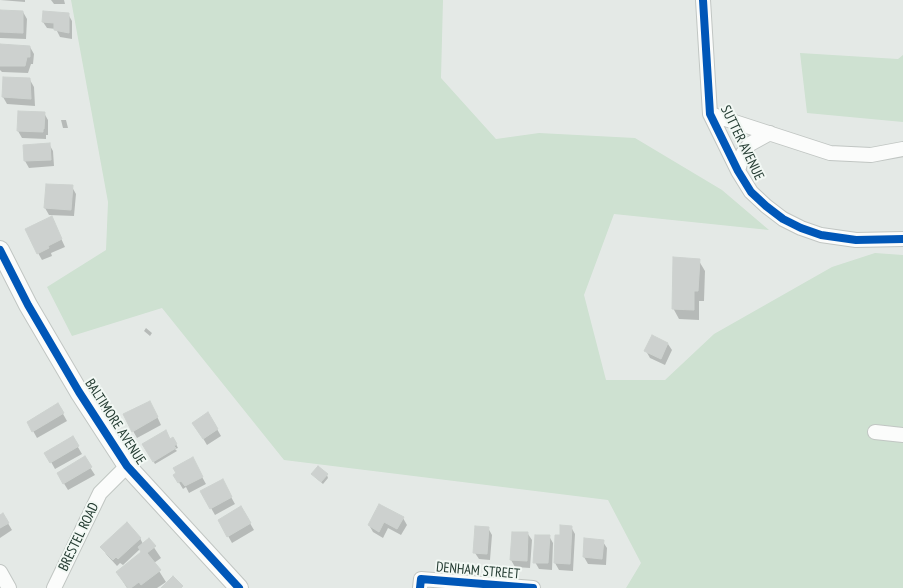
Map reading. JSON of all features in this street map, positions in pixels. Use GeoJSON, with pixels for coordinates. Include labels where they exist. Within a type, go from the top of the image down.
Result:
{"type":"FeatureCollection","features":[{"type":"Feature","properties":{"kind":"street","name":"SUTTER AVENUE"},"geometry":{"type":"LineString","coordinates":[[703,0],[710,114],[738,171],[751,192],[782,219],[820,235],[856,240],[903,239]]}},
{"type":"Feature","properties":{"kind":"street"},"geometry":{"type":"LineString","coordinates":[[710,114],[830,153],[871,155],[903,149]]}},
{"type":"Feature","properties":{"kind":"street"},"geometry":{"type":"LineString","coordinates":[[738,171],[743,153],[750,144],[770,133]]}},
{"type":"Feature","properties":{"kind":"street","name":"BALTIMORE AVENUE"},"geometry":{"type":"LineString","coordinates":[[0,250],[28,305],[74,384],[127,466],[239,588]]}},
{"type":"Feature","properties":{"kind":"street"},"geometry":{"type":"LineString","coordinates":[[876,432],[903,435]]}},
{"type":"Feature","properties":{"kind":"street","name":"BRESTEL ROAD"},"geometry":{"type":"LineString","coordinates":[[54,588],[100,493],[127,466]]}},
{"type":"Feature","properties":{"kind":"street"},"geometry":{"type":"LineString","coordinates":[[0,572],[10,588]]}},
{"type":"Feature","properties":{"kind":"street","name":"DENHAM STREET"},"geometry":{"type":"LineString","coordinates":[[420,583],[533,588]]}},
{"type":"Feature","properties":{"kind":"green space"},"geometry":{"type":"Polygon","coordinates":[[[71,0],[443,0],[441,78],[496,139],[539,133],[635,138],[722,190],[769,230],[614,214],[584,295],[606,380],[665,380],[714,334],[832,267],[875,253],[903,255],[903,588],[626,588],[641,563],[608,500],[284,460],[162,308],[72,336],[47,287],[106,250],[108,202],[71,0]]]}},
{"type":"Feature","properties":{"kind":"green space"},"geometry":{"type":"Polygon","coordinates":[[[800,53],[898,59],[903,55],[903,122],[807,113],[800,53]]]}},
{"type":"Feature","properties":{"kind":"building"},"geometry":{"type":"Polygon","coordinates":[[[0,10],[23,11],[23,33],[0,32],[0,10]]]}},
{"type":"Feature","properties":{"kind":"building"},"geometry":{"type":"Polygon","coordinates":[[[43,11],[69,13],[69,33],[54,30],[54,23],[42,22],[43,11]]]}},
{"type":"Feature","properties":{"kind":"building"},"geometry":{"type":"Polygon","coordinates":[[[0,44],[30,46],[30,57],[27,57],[25,66],[0,66],[0,44]]]}},
{"type":"Feature","properties":{"kind":"building"},"geometry":{"type":"Polygon","coordinates":[[[3,77],[30,78],[31,99],[2,97],[3,77]]]}},
{"type":"Feature","properties":{"kind":"building"},"geometry":{"type":"Polygon","coordinates":[[[18,111],[45,112],[43,132],[17,131],[18,111]]]}},
{"type":"Feature","properties":{"kind":"building"},"geometry":{"type":"Polygon","coordinates":[[[50,143],[51,160],[24,161],[23,145],[50,143]]]}},
{"type":"Feature","properties":{"kind":"building"},"geometry":{"type":"Polygon","coordinates":[[[46,184],[73,185],[71,210],[44,208],[46,184]]]}},
{"type":"Feature","properties":{"kind":"building"},"geometry":{"type":"Polygon","coordinates":[[[52,216],[62,239],[37,254],[25,229],[52,216]]]}},
{"type":"Feature","properties":{"kind":"building"},"geometry":{"type":"Polygon","coordinates":[[[673,257],[700,259],[698,291],[694,291],[694,310],[672,309],[673,257]]]}},
{"type":"Feature","properties":{"kind":"building"},"geometry":{"type":"Polygon","coordinates":[[[652,335],[668,343],[661,359],[644,351],[652,335]]]}},
{"type":"Feature","properties":{"kind":"building"},"geometry":{"type":"Polygon","coordinates":[[[150,401],[158,417],[132,432],[123,414],[150,401]]]}},
{"type":"Feature","properties":{"kind":"building"},"geometry":{"type":"Polygon","coordinates":[[[58,403],[64,413],[32,432],[27,422],[58,403]]]}},
{"type":"Feature","properties":{"kind":"building"},"geometry":{"type":"Polygon","coordinates":[[[208,412],[218,429],[203,439],[192,423],[208,412]]]}},
{"type":"Feature","properties":{"kind":"building"},"geometry":{"type":"Polygon","coordinates":[[[166,430],[170,439],[173,437],[177,444],[174,446],[176,448],[153,462],[142,444],[166,430]]]}},
{"type":"Feature","properties":{"kind":"building"},"geometry":{"type":"Polygon","coordinates":[[[73,436],[79,446],[50,463],[44,453],[73,436]]]}},
{"type":"Feature","properties":{"kind":"building"},"geometry":{"type":"Polygon","coordinates":[[[85,456],[92,467],[63,484],[57,473],[85,456]]]}},
{"type":"Feature","properties":{"kind":"building"},"geometry":{"type":"Polygon","coordinates":[[[193,457],[203,477],[185,486],[181,481],[178,483],[173,475],[176,473],[173,468],[193,457]]]}},
{"type":"Feature","properties":{"kind":"building"},"geometry":{"type":"Polygon","coordinates":[[[318,466],[328,474],[321,482],[311,474],[318,466]]]}},
{"type":"Feature","properties":{"kind":"building"},"geometry":{"type":"Polygon","coordinates":[[[223,479],[232,497],[210,509],[200,491],[223,479]]]}},
{"type":"Feature","properties":{"kind":"building"},"geometry":{"type":"Polygon","coordinates":[[[379,504],[404,517],[397,529],[384,522],[379,532],[368,525],[379,504]]]}},
{"type":"Feature","properties":{"kind":"building"},"geometry":{"type":"Polygon","coordinates":[[[241,506],[251,523],[227,537],[218,520],[241,506]]]}},
{"type":"Feature","properties":{"kind":"building"},"geometry":{"type":"Polygon","coordinates":[[[3,513],[9,523],[0,528],[0,515],[3,513]]]}},
{"type":"Feature","properties":{"kind":"building"},"geometry":{"type":"Polygon","coordinates":[[[127,522],[141,538],[118,559],[116,557],[113,560],[100,547],[127,522]]]}},
{"type":"Feature","properties":{"kind":"building"},"geometry":{"type":"Polygon","coordinates":[[[560,525],[572,526],[570,564],[554,563],[555,535],[560,535],[560,525]]]}},
{"type":"Feature","properties":{"kind":"building"},"geometry":{"type":"Polygon","coordinates":[[[475,526],[489,527],[487,554],[473,553],[475,526]]]}},
{"type":"Feature","properties":{"kind":"building"},"geometry":{"type":"Polygon","coordinates":[[[512,532],[528,532],[527,561],[510,560],[512,532]]]}},
{"type":"Feature","properties":{"kind":"building"},"geometry":{"type":"Polygon","coordinates":[[[535,535],[550,535],[548,563],[533,563],[535,535]]]}},
{"type":"Feature","properties":{"kind":"building"},"geometry":{"type":"Polygon","coordinates":[[[149,538],[156,546],[147,553],[161,570],[141,585],[139,582],[128,588],[116,572],[141,552],[138,547],[149,538]]]}},
{"type":"Feature","properties":{"kind":"building"},"geometry":{"type":"Polygon","coordinates":[[[584,538],[604,540],[602,559],[583,557],[584,538]]]}},
{"type":"Feature","properties":{"kind":"building"},"geometry":{"type":"Polygon","coordinates":[[[173,576],[183,586],[181,588],[161,588],[173,576]]]}},
{"type":"Feature","properties":{"kind":"cycle path"},"geometry":{"type":"LineString","coordinates":[[703,0],[710,114],[738,171],[751,192],[783,219],[821,235],[856,240],[903,239]]}},
{"type":"Feature","properties":{"kind":"cycle path"},"geometry":{"type":"LineString","coordinates":[[0,250],[28,305],[79,392],[127,466],[239,588]]}},
{"type":"Feature","properties":{"kind":"cycle path"},"geometry":{"type":"LineString","coordinates":[[420,588],[421,579],[533,588]]}}]}
